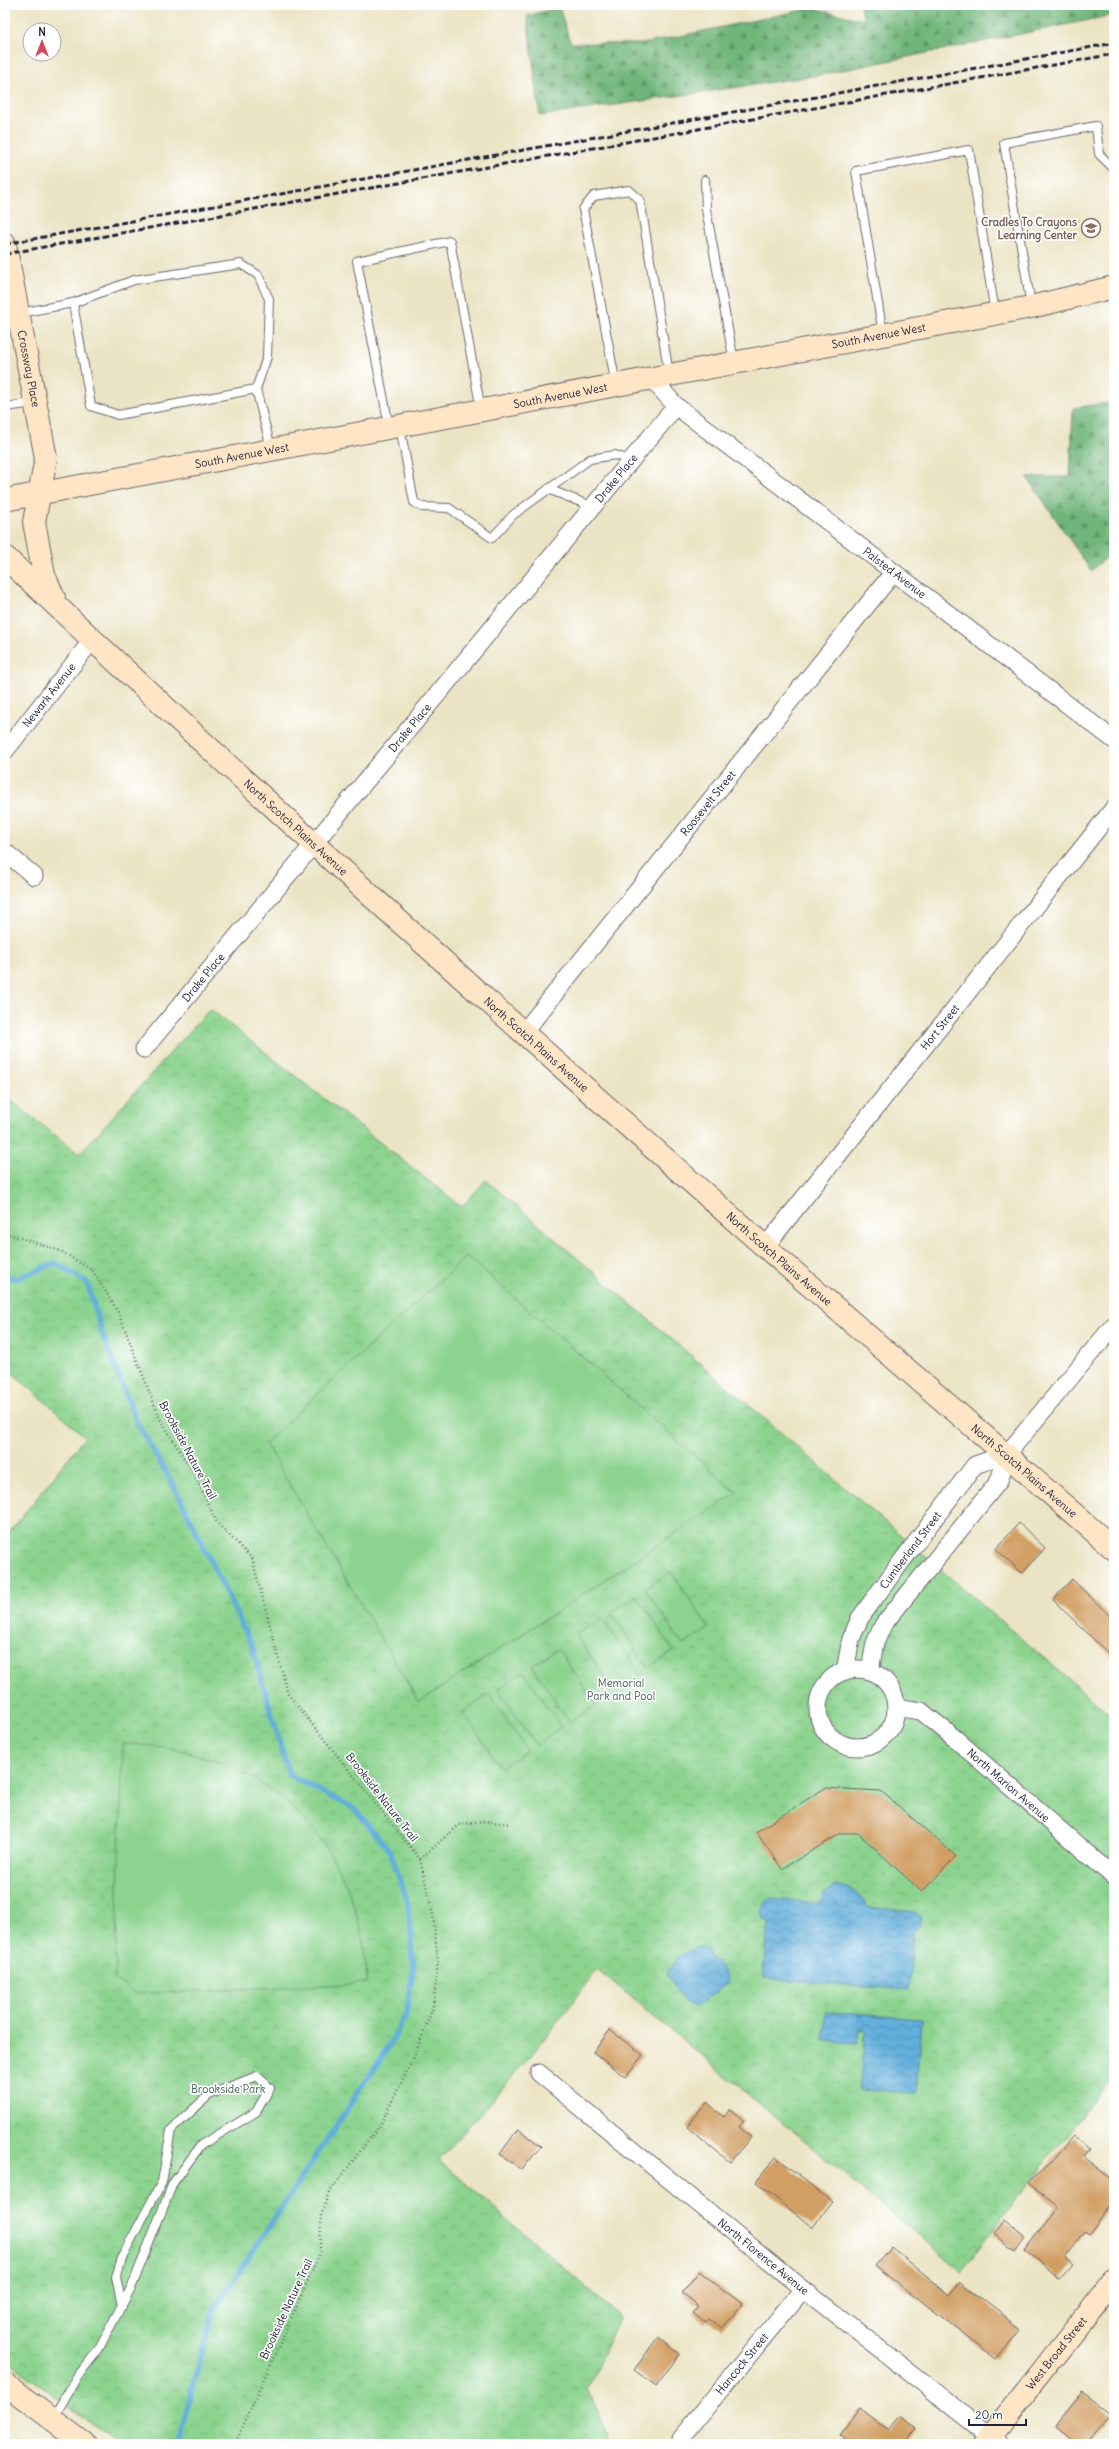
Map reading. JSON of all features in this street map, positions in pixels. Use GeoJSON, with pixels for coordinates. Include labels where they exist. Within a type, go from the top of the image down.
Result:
{"type":"FeatureCollection","features":[{"type":"Feature","properties":{"kind":"street","name":"Crossway Place"},"geometry":{"type":"LineString","coordinates":[[5,244],[46,458],[40,493]]}},
{"type":"Feature","properties":{"kind":"street","name":"South Avenue West"},"geometry":{"type":"LineString","coordinates":[[5,498],[40,493],[661,378],[995,312],[1031,307],[1114,287]]}},
{"type":"Feature","properties":{"kind":"street","name":"Palsted Avenue"},"geometry":{"type":"LineString","coordinates":[[661,378],[676,406],[893,573],[1114,740]]}},
{"type":"Feature","properties":{"kind":"street","name":"Drake Place"},"geometry":{"type":"LineString","coordinates":[[144,1049],[315,844],[629,460],[676,406]]}},
{"type":"Feature","properties":{"kind":"street","name":"North Scotch Plains Avenue"},"geometry":{"type":"LineString","coordinates":[[40,493],[34,522],[39,556],[44,575],[59,608],[523,1033],[765,1247],[1007,1454],[1114,1549]]}},
{"type":"Feature","properties":{"kind":"street"},"geometry":{"type":"LineString","coordinates":[[5,557],[59,608]]}},
{"type":"Feature","properties":{"kind":"street","name":"Roosevelt Street"},"geometry":{"type":"LineString","coordinates":[[523,1033],[893,573]]}},
{"type":"Feature","properties":{"kind":"street","name":"Newark Avenue"},"geometry":{"type":"LineString","coordinates":[[5,751],[93,639]]}},
{"type":"Feature","properties":{"kind":"street","name":"Hort Street"},"geometry":{"type":"LineString","coordinates":[[765,1247],[1114,808]]}},
{"type":"Feature","properties":{"kind":"street"},"geometry":{"type":"LineString","coordinates":[[5,852],[34,876]]}},
{"type":"Feature","properties":{"kind":"street","name":"Cumberland Street"},"geometry":{"type":"LineString","coordinates":[[870,1671],[874,1643],[883,1625],[998,1481],[1007,1454],[1114,1325]]}},
{"type":"Feature","properties":{"kind":"street","name":"Cumberland Street"},"geometry":{"type":"LineString","coordinates":[[845,1671],[851,1639],[860,1618],[900,1564],[975,1465],[1007,1454]]}},
{"type":"Feature","properties":{"kind":"street"},"geometry":{"type":"LineString","coordinates":[[857,1669],[870,1671],[880,1676],[889,1685],[896,1707],[894,1720],[889,1731],[880,1739],[868,1745],[856,1747],[844,1745],[833,1739],[822,1724],[818,1706],[820,1694],[826,1684],[845,1671],[857,1669]]}},
{"type":"Feature","properties":{"kind":"street","name":"North Marion Avenue"},"geometry":{"type":"LineString","coordinates":[[896,1707],[921,1711],[1114,1877]]}},
{"type":"Feature","properties":{"kind":"street","name":"North Florence Avenue"},"geometry":{"type":"LineString","coordinates":[[539,2074],[992,2441]]}},
{"type":"Feature","properties":{"kind":"street","name":"West Broad Street"},"geometry":{"type":"LineString","coordinates":[[992,2441],[1114,2281]]}},
{"type":"Feature","properties":{"kind":"street","name":"Hancock Street"},"geometry":{"type":"LineString","coordinates":[[681,2438],[803,2289]]}},
{"type":"Feature","properties":{"kind":"street"},"geometry":{"type":"LineString","coordinates":[[5,2384],[85,2444]]}},
{"type":"Feature","properties":{"kind":"lane"},"geometry":{"type":"LineString","coordinates":[[1031,307],[1004,143],[1096,126],[1099,154],[1114,169]]}},
{"type":"Feature","properties":{"kind":"lane"},"geometry":{"type":"LineString","coordinates":[[883,334],[856,171],[969,150],[995,312]]}},
{"type":"Feature","properties":{"kind":"lane"},"geometry":{"type":"LineString","coordinates":[[705,180],[706,209],[734,363]]}},
{"type":"Feature","properties":{"kind":"lane"},"geometry":{"type":"LineString","coordinates":[[616,386],[583,209],[594,196],[629,190],[640,200],[661,378]]}},
{"type":"Feature","properties":{"kind":"lane"},"geometry":{"type":"LineString","coordinates":[[481,411],[450,242],[357,261],[395,427],[414,502],[422,507],[449,508],[492,538],[513,515],[548,488],[590,459],[614,455],[629,460]]}},
{"type":"Feature","properties":{"kind":"lane"},"geometry":{"type":"LineString","coordinates":[[19,314],[73,303],[134,280],[241,264],[258,275],[269,299],[270,324],[267,356],[256,389],[271,450]]}},
{"type":"Feature","properties":{"kind":"lane"},"geometry":{"type":"LineString","coordinates":[[73,303],[91,406],[118,415],[256,389]]}},
{"type":"Feature","properties":{"kind":"lane"},"geometry":{"type":"LineString","coordinates":[[5,407],[35,402]]}},
{"type":"Feature","properties":{"kind":"lane"},"geometry":{"type":"LineString","coordinates":[[548,488],[591,506]]}},
{"type":"Feature","properties":{"kind":"lane"},"geometry":{"type":"LineString","coordinates":[[53,2420],[77,2377],[98,2350],[122,2306],[132,2286],[173,2183],[201,2146],[256,2112],[270,2088],[257,2076],[209,2096],[171,2130],[162,2182],[123,2256],[116,2277],[122,2306]]}},
{"type":"Feature","properties":{"kind":"lane"},"geometry":{"type":"LineString","coordinates":[[154,2198],[165,2202]]}},
{"type":"Feature","properties":{"kind":"path","name":"Brookside Nature Trail"},"geometry":{"type":"LineString","coordinates":[[5,1233],[61,1251],[93,1271],[118,1312],[160,1419],[193,1472],[217,1523],[252,1558],[288,1694],[420,1858],[433,1915],[438,1962],[433,2008],[414,2057],[380,2125],[328,2194],[321,2216],[320,2253],[235,2444]]}},
{"type":"Feature","properties":{"kind":"path"},"geometry":{"type":"LineString","coordinates":[[420,1858],[459,1825],[482,1821],[511,1824]]}},
{"type":"Feature","properties":{"kind":"green space"},"geometry":{"type":"Polygon","coordinates":[[[860,5],[1114,5],[1114,15],[814,76],[540,116],[527,16],[559,7],[571,43],[642,44],[812,8],[864,20],[860,5]]]}},
{"type":"Feature","properties":{"kind":"green space"},"geometry":{"type":"Polygon","coordinates":[[[1114,402],[1114,550],[1091,571],[1027,477],[1070,477],[1073,408],[1114,402]]]}},
{"type":"Feature","properties":{"kind":"green space","name":"Memorial Park and Pool"},"geometry":{"type":"Polygon","coordinates":[[[210,1009],[462,1207],[486,1180],[1114,1718],[1114,2078],[1110,2080],[961,2271],[597,1969],[535,2051],[439,2160],[620,2317],[587,2389],[611,2444],[119,2444],[5,2359],[5,1538],[85,1437],[5,1366],[5,1096],[79,1154],[210,1009]]]}},
{"type":"Feature","properties":{"kind":"green space"},"geometry":{"type":"Polygon","coordinates":[[[467,1256],[737,1493],[419,1702],[265,1443],[467,1256]]]}},
{"type":"Feature","properties":{"kind":"green space"},"geometry":{"type":"Polygon","coordinates":[[[671,1572],[709,1628],[683,1645],[645,1589],[671,1572]]]}},
{"type":"Feature","properties":{"kind":"green space"},"geometry":{"type":"Polygon","coordinates":[[[637,1595],[674,1651],[648,1668],[611,1612],[637,1595]]]}},
{"type":"Feature","properties":{"kind":"green space"},"geometry":{"type":"Polygon","coordinates":[[[602,1618],[640,1674],[614,1691],[576,1635],[602,1618]]]}},
{"type":"Feature","properties":{"kind":"green space"},"geometry":{"type":"Polygon","coordinates":[[[558,1649],[596,1705],[570,1722],[532,1666],[558,1649]]]}},
{"type":"Feature","properties":{"kind":"green space"},"geometry":{"type":"Polygon","coordinates":[[[524,1672],[561,1727],[536,1745],[498,1689],[524,1672]]]}},
{"type":"Feature","properties":{"kind":"green space"},"geometry":{"type":"Polygon","coordinates":[[[489,1694],[527,1750],[501,1768],[463,1712],[489,1694]]]}},
{"type":"Feature","properties":{"kind":"green space"},"geometry":{"type":"Polygon","coordinates":[[[123,1744],[174,1749],[220,1762],[261,1783],[296,1811],[325,1846],[347,1886],[361,1932],[367,1983],[135,1994],[115,1979],[123,1744]]]}},
{"type":"Feature","properties":{"kind":"water"},"geometry":{"type":"Polygon","coordinates":[[[836,1886],[854,1891],[861,1897],[867,1907],[915,1912],[922,1918],[920,1926],[913,1933],[909,1990],[763,1978],[769,1922],[762,1919],[760,1911],[764,1903],[771,1899],[819,1903],[826,1892],[836,1886]]]}},
{"type":"Feature","properties":{"kind":"water"},"geometry":{"type":"Polygon","coordinates":[[[698,1947],[702,1947],[708,1951],[709,1957],[721,1968],[728,1983],[694,2008],[687,2005],[666,1973],[682,1954],[698,1947]]]}},
{"type":"Feature","properties":{"kind":"water"},"geometry":{"type":"Polygon","coordinates":[[[825,2012],[921,2019],[916,2093],[859,2090],[865,2029],[859,2029],[857,2043],[824,2041],[825,2012]]]}},
{"type":"Feature","properties":{"kind":"building"},"geometry":{"type":"Polygon","coordinates":[[[1019,1523],[1045,1548],[1022,1573],[996,1549],[1019,1523]]]}},
{"type":"Feature","properties":{"kind":"building"},"geometry":{"type":"Polygon","coordinates":[[[1072,1579],[1114,1620],[1114,1659],[1053,1600],[1072,1579]]]}},
{"type":"Feature","properties":{"kind":"building"},"geometry":{"type":"Polygon","coordinates":[[[825,1788],[881,1791],[956,1856],[922,1892],[858,1833],[841,1833],[782,1869],[756,1832],[825,1788]]]}},
{"type":"Feature","properties":{"kind":"building"},"geometry":{"type":"Polygon","coordinates":[[[610,2030],[643,2055],[625,2077],[593,2052],[610,2030]]]}},
{"type":"Feature","properties":{"kind":"building"},"geometry":{"type":"Polygon","coordinates":[[[707,2102],[724,2117],[730,2109],[744,2121],[739,2127],[751,2137],[730,2162],[687,2127],[707,2102]]]}},
{"type":"Feature","properties":{"kind":"building"},"geometry":{"type":"Polygon","coordinates":[[[518,2129],[541,2146],[522,2170],[500,2154],[518,2129]]]}},
{"type":"Feature","properties":{"kind":"building"},"geometry":{"type":"Polygon","coordinates":[[[1073,2136],[1089,2150],[1083,2157],[1114,2181],[1114,2201],[1089,2235],[1084,2232],[1065,2256],[1073,2263],[1059,2279],[1024,2250],[1056,2207],[1030,2185],[1073,2136]]]}},
{"type":"Feature","properties":{"kind":"building"},"geometry":{"type":"Polygon","coordinates":[[[776,2157],[832,2202],[812,2227],[756,2182],[776,2157]]]}},
{"type":"Feature","properties":{"kind":"building"},"geometry":{"type":"Polygon","coordinates":[[[1004,2220],[1025,2237],[1015,2251],[993,2234],[1004,2220]]]}},
{"type":"Feature","properties":{"kind":"building"},"geometry":{"type":"Polygon","coordinates":[[[891,2247],[950,2295],[960,2282],[1020,2328],[995,2359],[875,2266],[891,2247]]]}},
{"type":"Feature","properties":{"kind":"building"},"geometry":{"type":"Polygon","coordinates":[[[699,2271],[742,2304],[722,2329],[708,2319],[705,2323],[693,2313],[699,2306],[682,2293],[699,2271]]]}},
{"type":"Feature","properties":{"kind":"building"},"geometry":{"type":"Polygon","coordinates":[[[658,2337],[680,2354],[656,2386],[634,2370],[658,2337]]]}},
{"type":"Feature","properties":{"kind":"building"},"geometry":{"type":"Polygon","coordinates":[[[1083,2392],[1112,2415],[1088,2444],[1077,2444],[1055,2426],[1083,2392]]]}},
{"type":"Feature","properties":{"kind":"building"},"geometry":{"type":"Polygon","coordinates":[[[861,2409],[890,2431],[901,2417],[916,2429],[905,2443],[907,2444],[852,2444],[841,2435],[861,2409]]]}},
{"type":"Feature","properties":{"kind":"waterway"},"geometry":{"type":"LineString","coordinates":[[5,1276],[16,1279],[55,1263],[87,1282],[102,1333],[137,1423],[176,1490],[252,1646],[289,1775],[355,1809],[391,1853],[408,1904],[414,1967],[406,2014],[389,2046],[213,2311],[178,2444]]}},
{"type":"Feature","properties":{"kind":"railway"},"geometry":{"type":"LineString","coordinates":[[5,244],[1114,43]]}},
{"type":"Feature","properties":{"kind":"railway"},"geometry":{"type":"LineString","coordinates":[[5,254],[1114,54]]}},
{"type":"Feature","properties":{"kind":"place","name":"Cradles To Crayons Learning Center"},"geometry":{"type":"Point","coordinates":[1091,228]}},
{"type":"Feature","properties":{"kind":"park label","name":"Brookside Park"},"geometry":{"type":"Point","coordinates":[228,2089]}}]}
